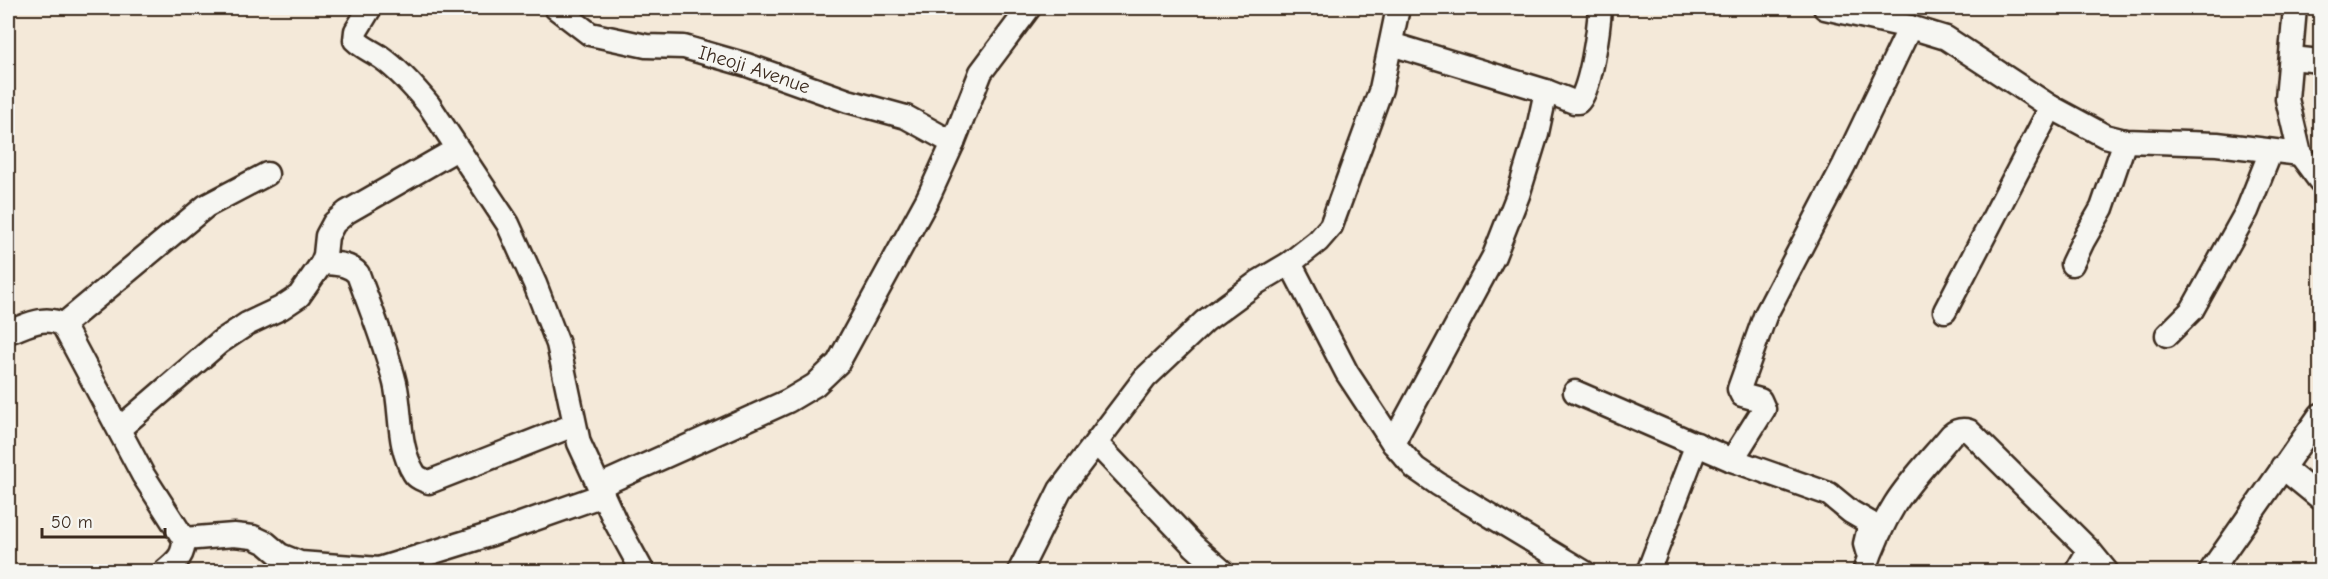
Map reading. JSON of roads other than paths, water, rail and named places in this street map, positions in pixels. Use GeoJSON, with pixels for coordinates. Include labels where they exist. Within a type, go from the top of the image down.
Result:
{"type":"FeatureCollection","features":[{"type":"Feature","properties":{"kind":"street"},"geometry":{"type":"LineString","coordinates":[[370,8],[356,30],[355,40],[362,47],[382,58],[416,89],[508,224],[536,284],[558,344],[579,443],[635,569]]}},
{"type":"Feature","properties":{"kind":"street","name":"Iheoji Avenue"},"geometry":{"type":"LineString","coordinates":[[556,8],[590,34],[646,46],[684,47],[747,64],[848,100],[906,117],[953,143]]}},
{"type":"Feature","properties":{"kind":"street"},"geometry":{"type":"LineString","coordinates":[[184,539],[234,535],[253,537],[266,543],[280,555],[300,563],[379,569],[492,534],[601,490],[788,401],[815,385],[838,363],[927,200],[981,72],[1029,8]]}},
{"type":"Feature","properties":{"kind":"street"},"geometry":{"type":"LineString","coordinates":[[1019,572],[1060,490],[1145,378],[1204,321],[1258,282],[1290,263],[1318,241],[1331,226],[1381,89],[1398,8]]}},
{"type":"Feature","properties":{"kind":"street"},"geometry":{"type":"LineString","coordinates":[[1391,44],[1546,91],[1574,102],[1582,99],[1599,29],[1600,8]]}},
{"type":"Feature","properties":{"kind":"street"},"geometry":{"type":"LineString","coordinates":[[1825,8],[1910,27],[1953,42],[2051,107],[2105,136],[2125,141],[2217,144],[2300,154]]}},
{"type":"Feature","properties":{"kind":"street"},"geometry":{"type":"LineString","coordinates":[[2295,8],[2287,99],[2300,154],[2320,181]]}},
{"type":"Feature","properties":{"kind":"street"},"geometry":{"type":"LineString","coordinates":[[1732,460],[1764,409],[1760,400],[1742,395],[1738,389],[1765,316],[1844,165],[1910,27]]}},
{"type":"Feature","properties":{"kind":"street"},"geometry":{"type":"LineString","coordinates":[[2292,58],[2320,62]]}},
{"type":"Feature","properties":{"kind":"street"},"geometry":{"type":"LineString","coordinates":[[1393,443],[1494,256],[1518,195],[1537,133],[1546,91]]}},
{"type":"Feature","properties":{"kind":"street"},"geometry":{"type":"LineString","coordinates":[[1945,311],[2051,107]]}},
{"type":"Feature","properties":{"kind":"street"},"geometry":{"type":"LineString","coordinates":[[2072,264],[2102,208],[2125,141]]}},
{"type":"Feature","properties":{"kind":"street"},"geometry":{"type":"LineString","coordinates":[[119,429],[220,342],[247,324],[281,308],[299,296],[322,263],[327,236],[334,223],[347,212],[457,149]]}},
{"type":"Feature","properties":{"kind":"street"},"geometry":{"type":"LineString","coordinates":[[2167,335],[2192,310],[2247,211],[2271,151]]}},
{"type":"Feature","properties":{"kind":"street"},"geometry":{"type":"LineString","coordinates":[[63,325],[206,206],[267,174]]}},
{"type":"Feature","properties":{"kind":"street"},"geometry":{"type":"LineString","coordinates":[[322,263],[352,268],[358,274],[385,346],[393,376],[401,437],[414,474],[421,480],[429,482],[574,425]]}},
{"type":"Feature","properties":{"kind":"street"},"geometry":{"type":"LineString","coordinates":[[1290,263],[1347,373],[1393,443],[1415,468],[1584,572]]}},
{"type":"Feature","properties":{"kind":"street"},"geometry":{"type":"LineString","coordinates":[[8,332],[46,319],[55,320],[63,325],[142,475],[184,539],[184,550],[180,559],[164,572]]}},
{"type":"Feature","properties":{"kind":"street"},"geometry":{"type":"LineString","coordinates":[[1575,392],[1732,460],[1829,494],[1851,512],[1870,523],[1865,544],[1866,565]]}},
{"type":"Feature","properties":{"kind":"street"},"geometry":{"type":"LineString","coordinates":[[2210,572],[2320,415]]}},
{"type":"Feature","properties":{"kind":"street"},"geometry":{"type":"LineString","coordinates":[[1866,565],[1895,504],[1912,480],[1951,435],[1960,430],[1969,431],[2089,550],[2107,572]]}},
{"type":"Feature","properties":{"kind":"street"},"geometry":{"type":"LineString","coordinates":[[1096,442],[1194,546],[1223,572]]}},
{"type":"Feature","properties":{"kind":"street"},"geometry":{"type":"LineString","coordinates":[[1648,572],[1697,444]]}},
{"type":"Feature","properties":{"kind":"street"},"geometry":{"type":"LineString","coordinates":[[2282,467],[2320,498]]}},
{"type":"Feature","properties":{"kind":"street"},"geometry":{"type":"LineString","coordinates":[[2076,572],[2089,550]]}}]}
